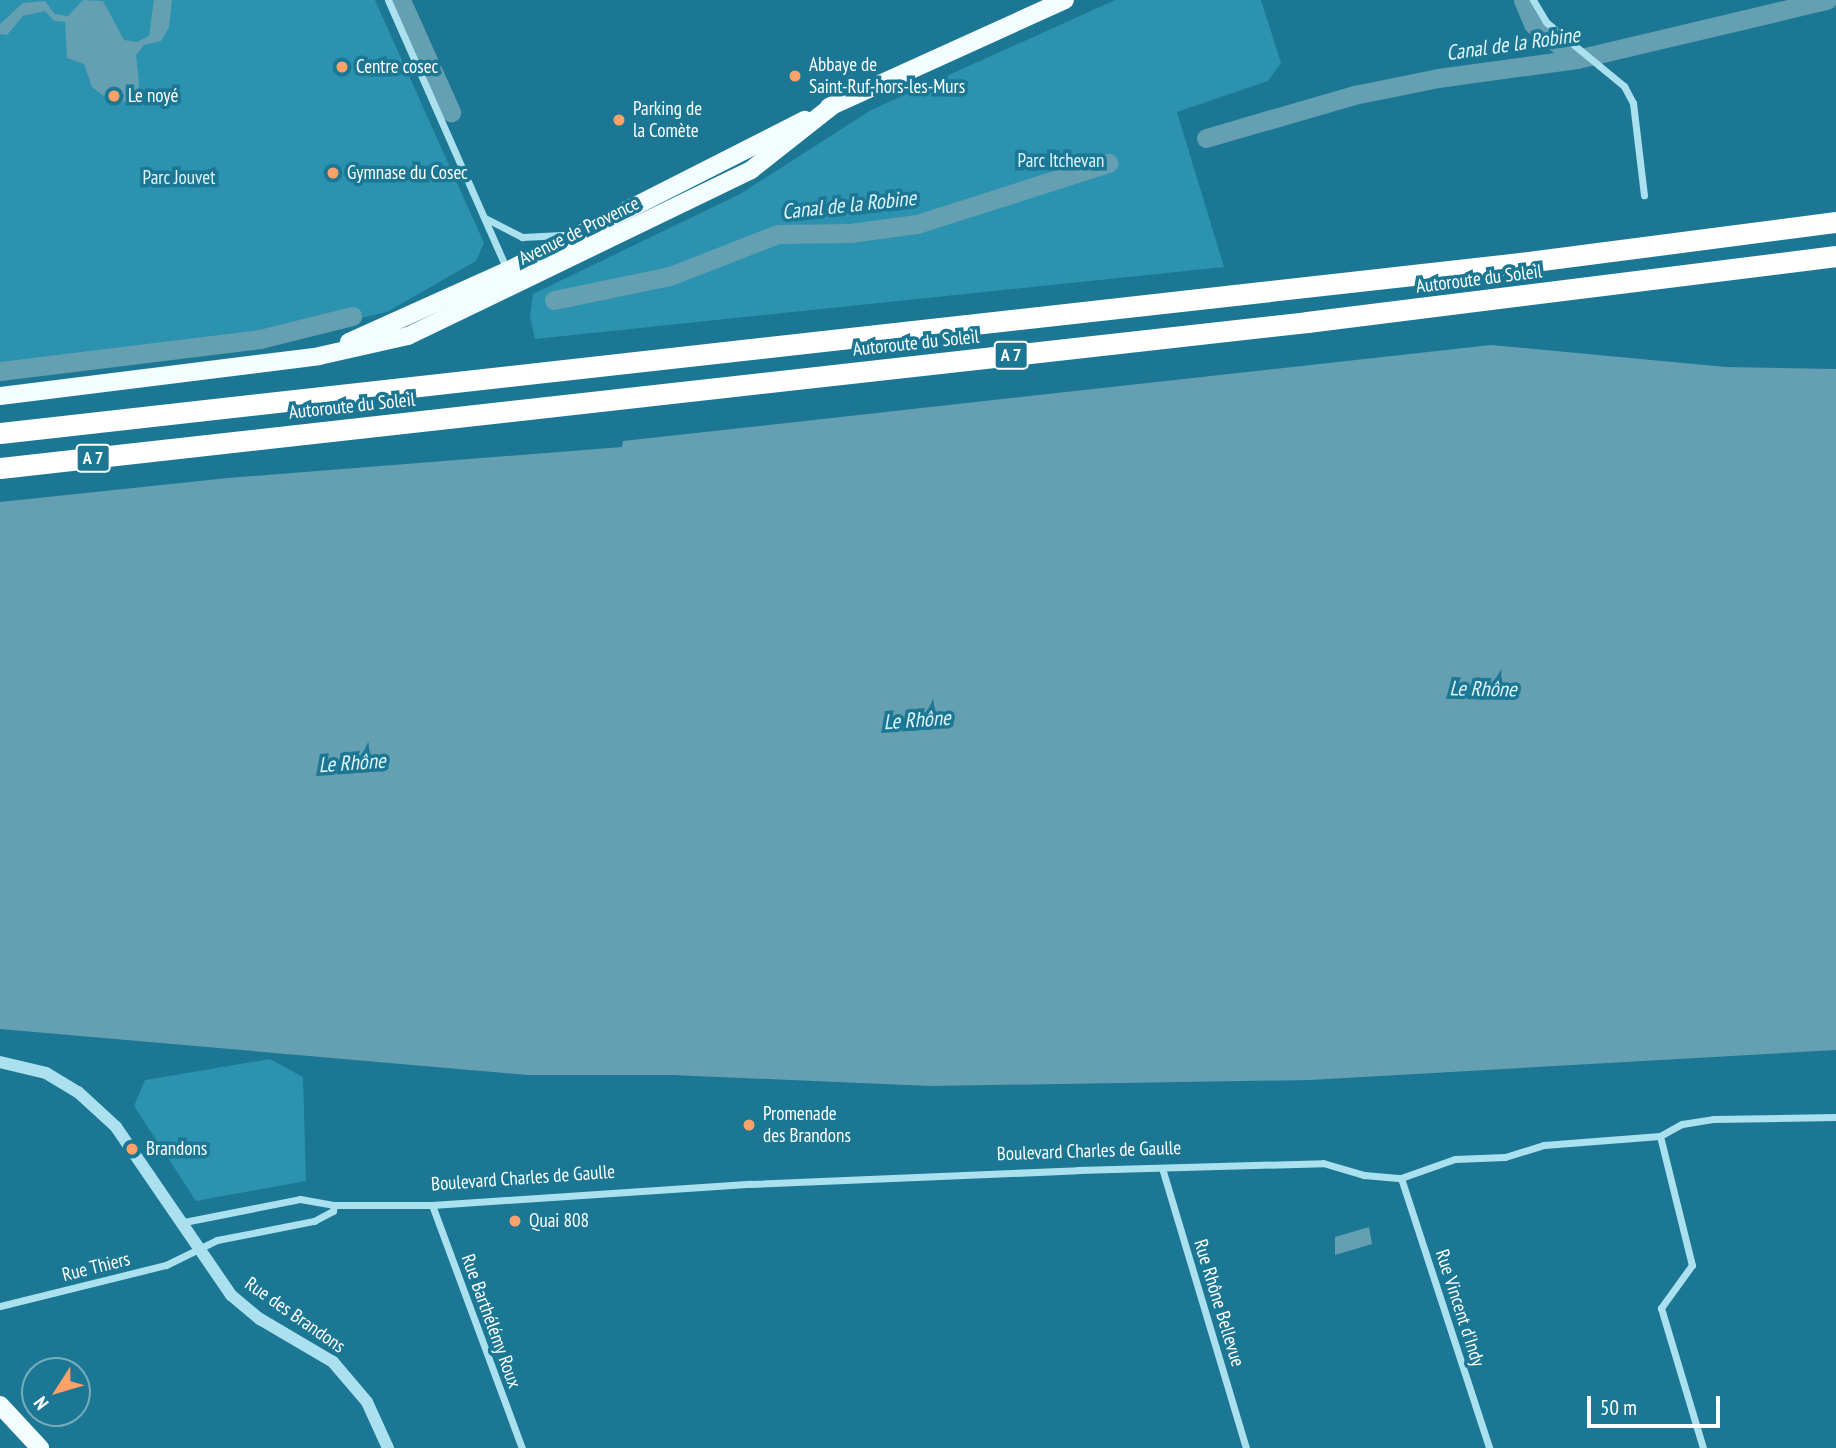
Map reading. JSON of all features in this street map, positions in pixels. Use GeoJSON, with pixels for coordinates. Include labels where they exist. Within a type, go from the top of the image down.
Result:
{"type":"FeatureCollection","features":[{"type":"Feature","properties":{"kind":"highway","name":"Autoroute du Soleil"},"geometry":{"type":"LineString","coordinates":[[0,433],[1512,264],[1836,222]]}},
{"type":"Feature","properties":{"kind":"highway","name":"Autoroute du Soleil"},"geometry":{"type":"LineString","coordinates":[[0,468],[1307,322],[1836,256]]}},
{"type":"Feature","properties":{"kind":"main road","name":"Avenue de Provence"},"geometry":{"type":"LineString","coordinates":[[0,396],[319,356],[408,336],[603,223],[837,102],[1065,0]]}},
{"type":"Feature","properties":{"kind":"main road","name":"Avenue de Provence"},"geometry":{"type":"LineString","coordinates":[[511,278],[751,170],[837,102]]}},
{"type":"Feature","properties":{"kind":"main road"},"geometry":{"type":"LineString","coordinates":[[0,1405],[40,1448]]}},
{"type":"Feature","properties":{"kind":"street"},"geometry":{"type":"LineString","coordinates":[[388,0],[511,278]]}},
{"type":"Feature","properties":{"kind":"street"},"geometry":{"type":"LineString","coordinates":[[1533,0],[1546,22],[1624,86],[1633,103],[1644,195]]}},
{"type":"Feature","properties":{"kind":"street","name":"Avenue de Provence"},"geometry":{"type":"LineString","coordinates":[[485,218],[536,240],[603,223]]}},
{"type":"Feature","properties":{"kind":"street"},"geometry":{"type":"LineString","coordinates":[[0,1062],[46,1073],[78,1092],[116,1126],[197,1251],[217,1241],[314,1221],[328,1216],[334,1205]]}},
{"type":"Feature","properties":{"kind":"street","name":"Boulevard Charles de Gaulle"},"geometry":{"type":"LineString","coordinates":[[178,1223],[292,1200],[334,1205],[432,1205],[750,1184],[1323,1163],[1364,1175],[1401,1178],[1455,1159],[1505,1157],[1544,1145],[1660,1136],[1682,1124],[1713,1119],[1836,1117]]}},
{"type":"Feature","properties":{"kind":"street"},"geometry":{"type":"LineString","coordinates":[[1660,1136],[1692,1265],[1661,1308],[1703,1448]]}},
{"type":"Feature","properties":{"kind":"street","name":"Rue Rhône Bellevue"},"geometry":{"type":"LineString","coordinates":[[1162,1168],[1246,1448]]}},
{"type":"Feature","properties":{"kind":"street","name":"Rue Vincent d'Indy"},"geometry":{"type":"LineString","coordinates":[[1401,1178],[1489,1448]]}},
{"type":"Feature","properties":{"kind":"street","name":"Rue Barthélémy Roux"},"geometry":{"type":"LineString","coordinates":[[432,1205],[522,1448]]}},
{"type":"Feature","properties":{"kind":"street","name":"Rue Thiers"},"geometry":{"type":"LineString","coordinates":[[0,1306],[166,1265],[197,1251]]}},
{"type":"Feature","properties":{"kind":"street","name":"Rue des Brandons"},"geometry":{"type":"LineString","coordinates":[[197,1251],[247,1309],[333,1362],[367,1402],[388,1448]]}},
{"type":"Feature","properties":{"kind":"green space","name":"Parc Jouvet"},"geometry":{"type":"Polygon","coordinates":[[[0,0],[375,0],[484,243],[476,261],[387,312],[205,354],[0,380],[0,0]]]}},
{"type":"Feature","properties":{"kind":"green space","name":"Parc Itchevan"},"geometry":{"type":"Polygon","coordinates":[[[1115,0],[1261,0],[1281,63],[1268,81],[1177,112],[1224,267],[535,339],[530,317],[533,294],[740,194],[871,110],[1115,0]]]}},
{"type":"Feature","properties":{"kind":"green space"},"geometry":{"type":"Polygon","coordinates":[[[270,1059],[303,1077],[306,1181],[196,1201],[134,1106],[145,1080],[270,1059]]]}},
{"type":"Feature","properties":{"kind":"water"},"geometry":{"type":"Polygon","coordinates":[[[83,0],[103,1],[124,40],[137,42],[149,36],[154,0],[172,0],[169,27],[161,41],[144,45],[136,55],[139,83],[137,96],[129,101],[113,103],[92,87],[84,64],[67,58],[65,22],[54,21],[45,11],[23,16],[7,35],[0,34],[0,24],[23,3],[45,1],[55,14],[68,16],[83,0]]]}},
{"type":"Feature","properties":{"kind":"water","name":"Le Rhône"},"geometry":{"type":"Polygon","coordinates":[[[1491,345],[1726,367],[1836,369],[1836,1050],[1310,1080],[930,1086],[672,1075],[528,1075],[0,1029],[0,502],[228,478],[622,447],[623,441],[1491,345]]]}},
{"type":"Feature","properties":{"kind":"water"},"geometry":{"type":"Polygon","coordinates":[[[1369,1227],[1372,1244],[1335,1255],[1335,1237],[1369,1227]]]}},
{"type":"Feature","properties":{"kind":"waterway"},"geometry":{"type":"LineString","coordinates":[[401,0],[451,112]]}},
{"type":"Feature","properties":{"kind":"waterway"},"geometry":{"type":"LineString","coordinates":[[1523,0],[1533,24],[1577,59]]}},
{"type":"Feature","properties":{"kind":"waterway","name":"Canal de la Robine"},"geometry":{"type":"LineString","coordinates":[[1206,138],[1354,95],[1438,78],[1577,59],[1827,0]]}},
{"type":"Feature","properties":{"kind":"waterway","name":"Canal de la Robine"},"geometry":{"type":"LineString","coordinates":[[554,300],[670,276],[778,234],[850,233],[917,224],[1108,163]]}},
{"type":"Feature","properties":{"kind":"waterway"},"geometry":{"type":"LineString","coordinates":[[0,371],[260,339],[352,316]]}},
{"type":"Feature","properties":{"kind":"place","name":"Centre cosec"},"geometry":{"type":"Point","coordinates":[342,67]}},
{"type":"Feature","properties":{"kind":"place","name":"Abbaye de Saint-Ruf-hors-les-Murs"},"geometry":{"type":"Point","coordinates":[795,76]}},
{"type":"Feature","properties":{"kind":"place","name":"Le noyé"},"geometry":{"type":"Point","coordinates":[114,96]}},
{"type":"Feature","properties":{"kind":"place","name":"Parking de la Comète"},"geometry":{"type":"Point","coordinates":[619,120]}},
{"type":"Feature","properties":{"kind":"place","name":"Gymnase du Cosec"},"geometry":{"type":"Point","coordinates":[333,173]}},
{"type":"Feature","properties":{"kind":"place","name":"Promenade des Brandons"},"geometry":{"type":"Point","coordinates":[749,1125]}},
{"type":"Feature","properties":{"kind":"place","name":"Brandons"},"geometry":{"type":"Point","coordinates":[132,1149]}},
{"type":"Feature","properties":{"kind":"place","name":"Quai 808"},"geometry":{"type":"Point","coordinates":[515,1221]}}]}
